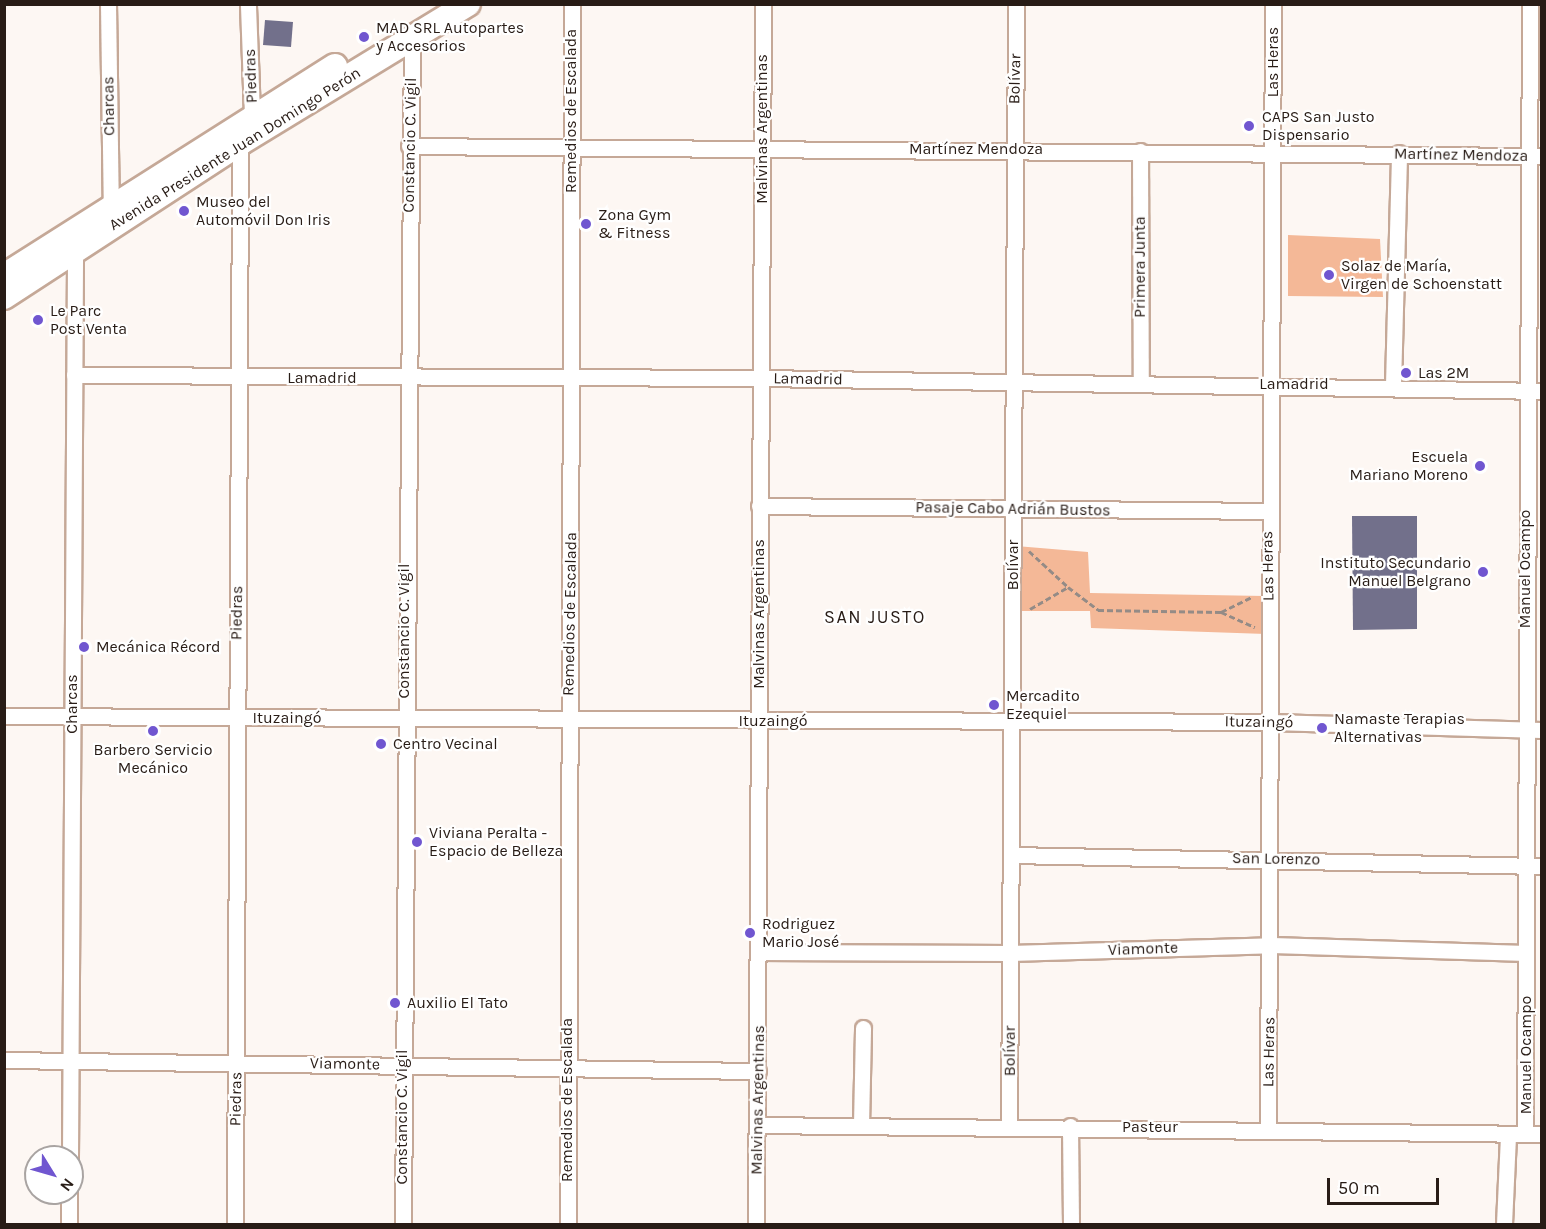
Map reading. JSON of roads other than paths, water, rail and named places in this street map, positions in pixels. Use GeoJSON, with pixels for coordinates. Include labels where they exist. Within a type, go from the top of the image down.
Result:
{"type":"FeatureCollection","features":[{"type":"Feature","properties":{"kind":"main road","name":"Avenida Presidente Juan Domingo Perón"},"geometry":{"type":"LineString","coordinates":[[4,276],[252,115],[438,4]]}},
{"type":"Feature","properties":{"kind":"main road","name":"Avenida Presidente Juan Domingo Perón"},"geometry":{"type":"LineString","coordinates":[[4,297],[240,143],[468,4]]}},
{"type":"Feature","properties":{"kind":"street","name":"Charcas"},"geometry":{"type":"LineString","coordinates":[[108,4],[111,207]]}},
{"type":"Feature","properties":{"kind":"street","name":"Piedras"},"geometry":{"type":"LineString","coordinates":[[235,1224],[240,143],[252,115],[248,4]]}},
{"type":"Feature","properties":{"kind":"street","name":"Remedios de Escalada"},"geometry":{"type":"LineString","coordinates":[[568,1224],[569,720],[573,377],[572,4]]}},
{"type":"Feature","properties":{"kind":"street","name":"Malvinas Argentinas"},"geometry":{"type":"LineString","coordinates":[[756,1224],[763,4]]}},
{"type":"Feature","properties":{"kind":"street","name":"Bolívar"},"geometry":{"type":"LineString","coordinates":[[1009,1126],[1016,4]]}},
{"type":"Feature","properties":{"kind":"street","name":"Las Heras"},"geometry":{"type":"LineString","coordinates":[[1268,1128],[1272,945],[1267,511],[1273,4]]}},
{"type":"Feature","properties":{"kind":"street","name":"Manuel Ocampo"},"geometry":{"type":"LineString","coordinates":[[1525,1133],[1526,953],[1534,866],[1524,730],[1525,390],[1534,156],[1530,4]]}},
{"type":"Feature","properties":{"kind":"street","name":"Constancio C. Vigil"},"geometry":{"type":"LineString","coordinates":[[403,1224],[401,1065],[406,379],[412,38]]}},
{"type":"Feature","properties":{"kind":"street","name":"Martínez Mendoza"},"geometry":{"type":"LineString","coordinates":[[410,146],[1534,156]]}},
{"type":"Feature","properties":{"kind":"street","name":"Primera Junta"},"geometry":{"type":"LineString","coordinates":[[1140,151],[1141,383]]}},
{"type":"Feature","properties":{"kind":"street"},"geometry":{"type":"LineString","coordinates":[[1393,385],[1399,153]]}},
{"type":"Feature","properties":{"kind":"street","name":"Charcas"},"geometry":{"type":"LineString","coordinates":[[70,1145],[75,251]]}},
{"type":"Feature","properties":{"kind":"street","name":"Lamadrid"},"geometry":{"type":"LineString","coordinates":[[74,375],[406,379],[761,378],[1393,385],[1542,390]]}},
{"type":"Feature","properties":{"kind":"street","name":"Pasaje Cabo Adrián Bustos"},"geometry":{"type":"LineString","coordinates":[[759,506],[1267,511]]}},
{"type":"Feature","properties":{"kind":"street","name":"Ituzaingó"},"geometry":{"type":"LineString","coordinates":[[4,716],[1271,722],[1542,730]]}},
{"type":"Feature","properties":{"kind":"street","name":"San Lorenzo"},"geometry":{"type":"LineString","coordinates":[[1011,855],[1534,866]]}},
{"type":"Feature","properties":{"kind":"street","name":"Viamonte"},"geometry":{"type":"LineString","coordinates":[[759,952],[1010,953],[1272,945],[1526,953]]}},
{"type":"Feature","properties":{"kind":"street"},"geometry":{"type":"LineString","coordinates":[[861,1125],[863,1028]]}},
{"type":"Feature","properties":{"kind":"street","name":"Viamonte"},"geometry":{"type":"LineString","coordinates":[[4,1060],[758,1071]]}},
{"type":"Feature","properties":{"kind":"street","name":"Pasteur"},"geometry":{"type":"LineString","coordinates":[[758,1125],[1268,1128],[1508,1136],[1525,1133],[1542,1134]]}},
{"type":"Feature","properties":{"kind":"street"},"geometry":{"type":"LineString","coordinates":[[1070,1126],[1071,1224]]}},
{"type":"Feature","properties":{"kind":"street","name":"Manuel Ocampo"},"geometry":{"type":"LineString","coordinates":[[1504,1224],[1508,1136]]}},
{"type":"Feature","properties":{"kind":"street"},"geometry":{"type":"LineString","coordinates":[[69,1205],[69,1224]]}},
{"type":"Feature","properties":{"kind":"place","name":"MAD SRL Autopartes y Accesorios"},"geometry":{"type":"Point","coordinates":[364,37]}},
{"type":"Feature","properties":{"kind":"place","name":"CAPS San Justo Dispensario"},"geometry":{"type":"Point","coordinates":[1249,126]}},
{"type":"Feature","properties":{"kind":"place","name":"Museo del Automóvil Don Iris"},"geometry":{"type":"Point","coordinates":[184,211]}},
{"type":"Feature","properties":{"kind":"place","name":"Zona Gym & Fitness"},"geometry":{"type":"Point","coordinates":[586,224]}},
{"type":"Feature","properties":{"kind":"place","name":"Solaz de María, Virgen de Schoenstatt"},"geometry":{"type":"Point","coordinates":[1329,275]}},
{"type":"Feature","properties":{"kind":"place","name":"Le Parc Post Venta"},"geometry":{"type":"Point","coordinates":[38,320]}},
{"type":"Feature","properties":{"kind":"place","name":"Las 2M"},"geometry":{"type":"Point","coordinates":[1406,373]}},
{"type":"Feature","properties":{"kind":"place","name":"Escuela Mariano Moreno"},"geometry":{"type":"Point","coordinates":[1480,466]}},
{"type":"Feature","properties":{"kind":"place","name":"Instituto Secundario Manuel Belgrano"},"geometry":{"type":"Point","coordinates":[1483,572]}},
{"type":"Feature","properties":{"kind":"place","name":"Mecánica Récord"},"geometry":{"type":"Point","coordinates":[84,647]}},
{"type":"Feature","properties":{"kind":"place","name":"Mercadito Ezequiel"},"geometry":{"type":"Point","coordinates":[994,705]}},
{"type":"Feature","properties":{"kind":"place","name":"Namaste Terapias Alternativas"},"geometry":{"type":"Point","coordinates":[1322,728]}},
{"type":"Feature","properties":{"kind":"place","name":"Barbero Servicio Mecánico"},"geometry":{"type":"Point","coordinates":[153,731]}},
{"type":"Feature","properties":{"kind":"place","name":"Centro Vecinal"},"geometry":{"type":"Point","coordinates":[381,744]}},
{"type":"Feature","properties":{"kind":"place","name":"Viviana Peralta - Espacio de Belleza"},"geometry":{"type":"Point","coordinates":[417,842]}},
{"type":"Feature","properties":{"kind":"place","name":"Rodriguez Mario José"},"geometry":{"type":"Point","coordinates":[750,933]}},
{"type":"Feature","properties":{"kind":"place","name":"Auxilio El Tato"},"geometry":{"type":"Point","coordinates":[395,1003]}},
{"type":"Feature","properties":{"kind":"district","name":"SAN JUSTO"},"geometry":{"type":"Point","coordinates":[875,617]}}]}
